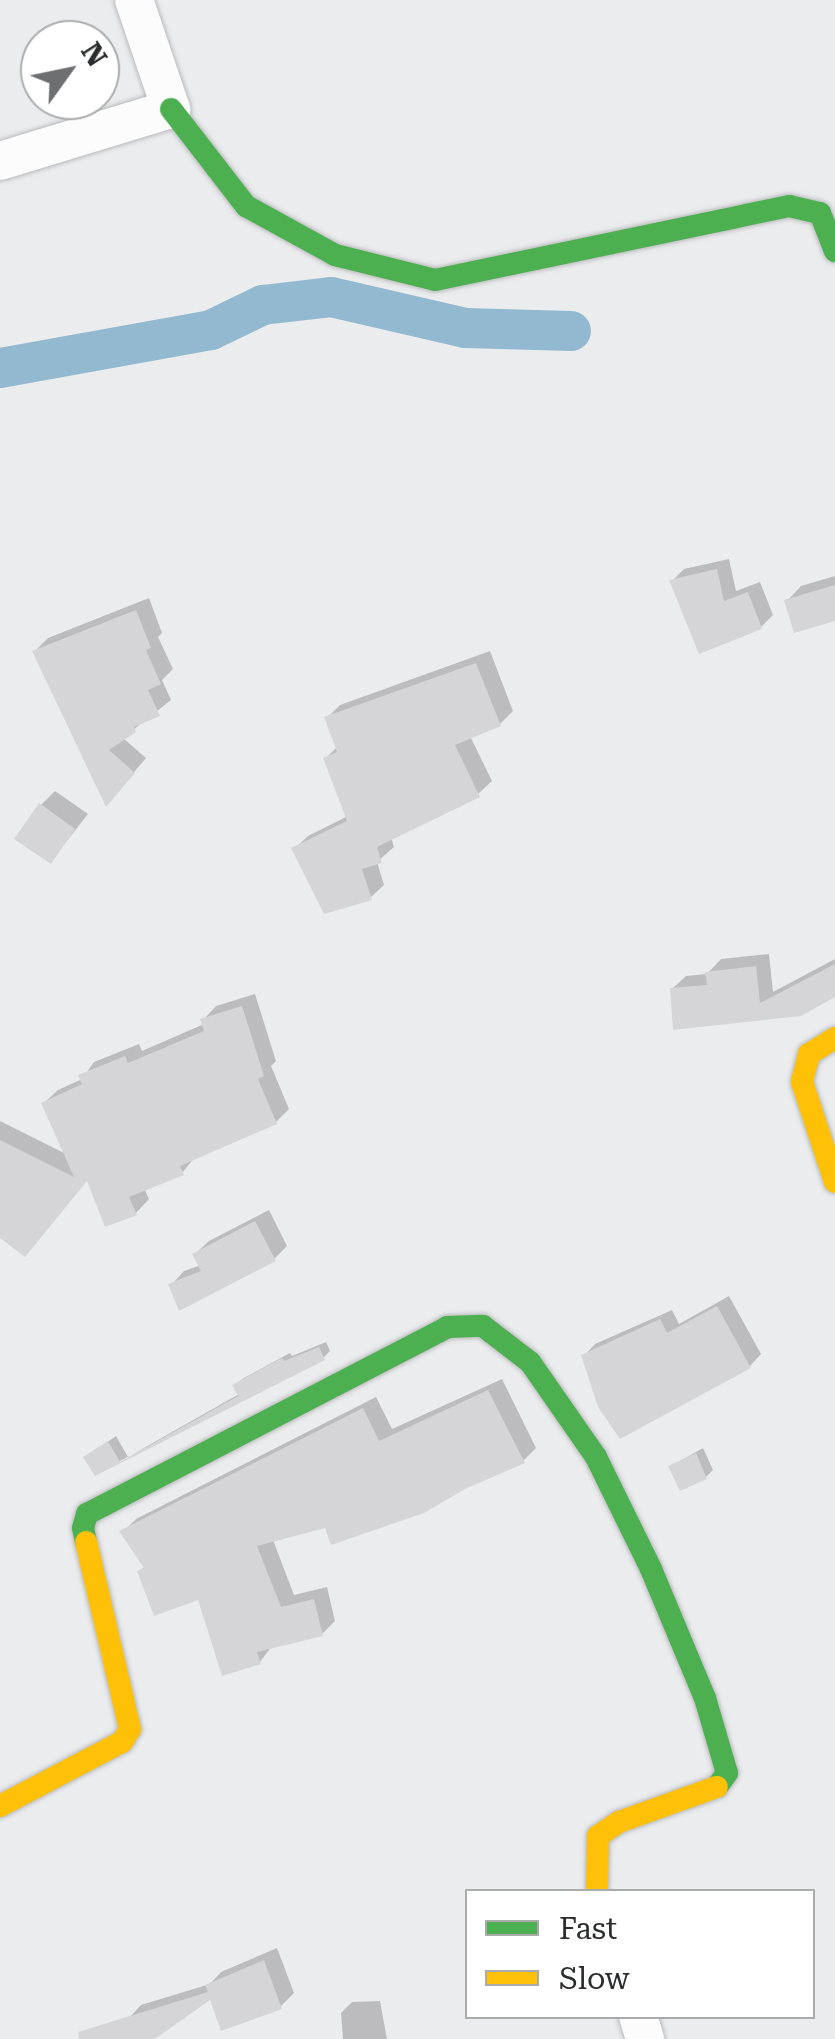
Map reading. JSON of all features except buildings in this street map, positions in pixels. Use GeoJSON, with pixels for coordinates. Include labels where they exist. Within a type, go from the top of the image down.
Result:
{"type":"FeatureCollection","features":[{"type":"Feature","properties":{"kind":"street"},"geometry":{"type":"LineString","coordinates":[[134,0],[170,108],[246,206],[334,255],[434,280],[789,206],[820,213],[835,251]]}},
{"type":"Feature","properties":{"kind":"street"},"geometry":{"type":"LineString","coordinates":[[0,161],[170,108]]}},
{"type":"Feature","properties":{"kind":"street"},"geometry":{"type":"LineString","coordinates":[[835,1038],[809,1054],[802,1082],[835,1182]]}},
{"type":"Feature","properties":{"kind":"street"},"geometry":{"type":"LineString","coordinates":[[0,1806],[122,1742],[130,1729],[84,1528],[86,1514],[447,1327],[483,1326],[530,1362],[596,1457],[651,1570],[705,1698],[726,1773],[720,1786],[619,1822],[598,1836],[597,1889]]}},
{"type":"Feature","properties":{"kind":"waterway"},"geometry":{"type":"LineString","coordinates":[[0,368],[211,330],[263,305],[331,297],[465,328],[571,331]]}},
{"type":"Feature","properties":{"kind":"traffic: fast"},"geometry":{"type":"LineString","coordinates":[[171,109],[246,206],[335,255],[435,280],[789,206],[820,213],[835,251]]}},
{"type":"Feature","properties":{"kind":"traffic: fast"},"geometry":{"type":"LineString","coordinates":[[86,1542],[83,1528],[87,1514],[447,1327],[483,1326],[530,1362],[596,1457],[651,1569],[705,1698],[727,1773],[717,1787]]}},
{"type":"Feature","properties":{"kind":"traffic: slow"},"geometry":{"type":"LineString","coordinates":[[835,1038],[809,1054],[802,1082],[835,1182]]}},
{"type":"Feature","properties":{"kind":"traffic: slow"},"geometry":{"type":"LineString","coordinates":[[0,1806],[122,1742],[130,1729],[86,1542]]}},
{"type":"Feature","properties":{"kind":"traffic: slow"},"geometry":{"type":"LineString","coordinates":[[597,1889],[598,1836],[619,1822],[717,1787]]}}]}
